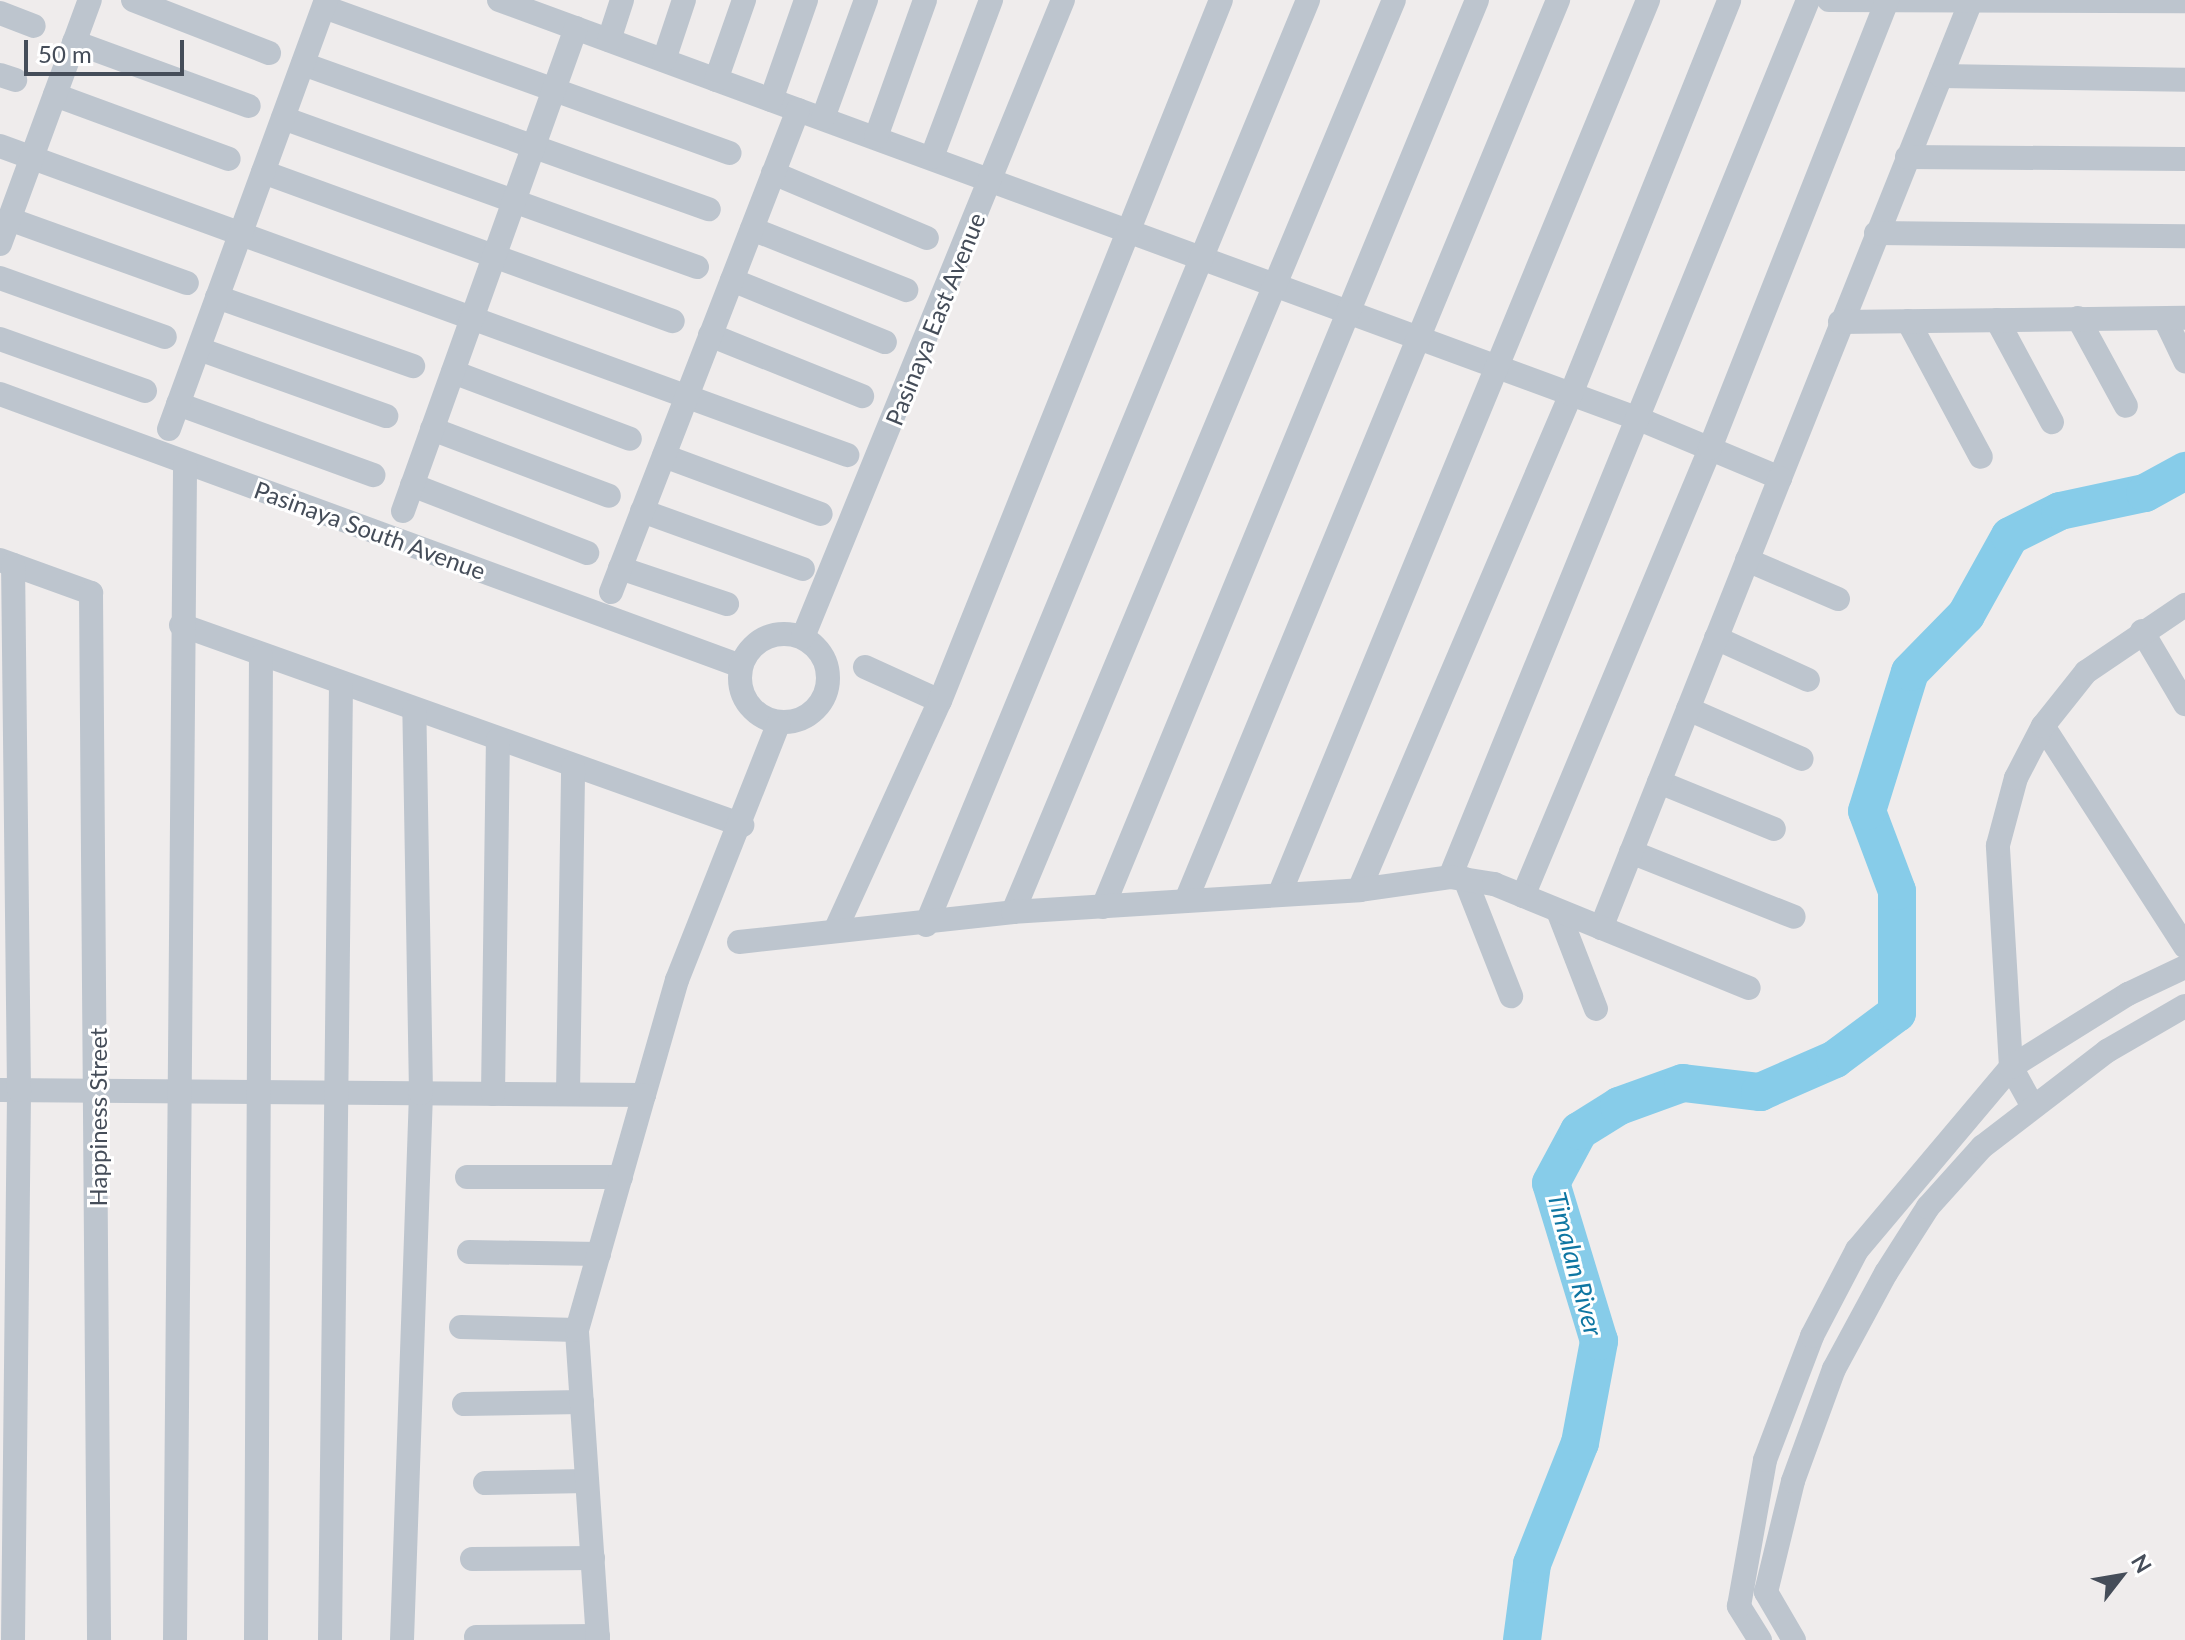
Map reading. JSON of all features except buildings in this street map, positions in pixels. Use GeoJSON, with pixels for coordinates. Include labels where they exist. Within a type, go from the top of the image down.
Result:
{"type":"FeatureCollection","features":[{"type":"Feature","properties":{"kind":"street"},"geometry":{"type":"LineString","coordinates":[[0,244],[90,0]]}},
{"type":"Feature","properties":{"kind":"street"},"geometry":{"type":"LineString","coordinates":[[133,0],[269,53]]}},
{"type":"Feature","properties":{"kind":"street"},"geometry":{"type":"LineString","coordinates":[[499,0],[557,10],[576,28],[1639,419],[1780,478]]}},
{"type":"Feature","properties":{"kind":"street"},"geometry":{"type":"LineString","coordinates":[[609,40],[622,0]]}},
{"type":"Feature","properties":{"kind":"street"},"geometry":{"type":"LineString","coordinates":[[664,60],[684,0]]}},
{"type":"Feature","properties":{"kind":"street"},"geometry":{"type":"LineString","coordinates":[[716,80],[744,0]]}},
{"type":"Feature","properties":{"kind":"street"},"geometry":{"type":"LineString","coordinates":[[771,100],[806,0]]}},
{"type":"Feature","properties":{"kind":"street"},"geometry":{"type":"LineString","coordinates":[[823,118],[866,0]]}},
{"type":"Feature","properties":{"kind":"street"},"geometry":{"type":"LineString","coordinates":[[876,137],[925,0]]}},
{"type":"Feature","properties":{"kind":"street"},"geometry":{"type":"LineString","coordinates":[[932,157],[991,0]]}},
{"type":"Feature","properties":{"kind":"street","name":"Pasinaya East Avenue"},"geometry":{"type":"LineString","coordinates":[[803,637],[1063,0]]}},
{"type":"Feature","properties":{"kind":"street"},"geometry":{"type":"LineString","coordinates":[[835,931],[940,701],[1221,0]]}},
{"type":"Feature","properties":{"kind":"street"},"geometry":{"type":"LineString","coordinates":[[926,925],[1308,0]]}},
{"type":"Feature","properties":{"kind":"street"},"geometry":{"type":"LineString","coordinates":[[1013,912],[1278,286],[1394,0]]}},
{"type":"Feature","properties":{"kind":"street"},"geometry":{"type":"LineString","coordinates":[[1103,907],[1477,0]]}},
{"type":"Feature","properties":{"kind":"street"},"geometry":{"type":"LineString","coordinates":[[1187,898],[1558,0]]}},
{"type":"Feature","properties":{"kind":"street"},"geometry":{"type":"LineString","coordinates":[[1280,893],[1493,366],[1648,0]]}},
{"type":"Feature","properties":{"kind":"street"},"geometry":{"type":"LineString","coordinates":[[1359,890],[1571,394],[1729,0]]}},
{"type":"Feature","properties":{"kind":"street"},"geometry":{"type":"LineString","coordinates":[[1511,996],[1458,878],[1808,0]]}},
{"type":"Feature","properties":{"kind":"street"},"geometry":{"type":"LineString","coordinates":[[1829,0],[2185,1]]}},
{"type":"Feature","properties":{"kind":"street"},"geometry":{"type":"LineString","coordinates":[[1523,896],[1710,448],[1887,1]]}},
{"type":"Feature","properties":{"kind":"street"},"geometry":{"type":"LineString","coordinates":[[1601,928],[1840,322],[1971,1]]}},
{"type":"Feature","properties":{"kind":"street"},"geometry":{"type":"LineString","coordinates":[[169,429],[325,3],[554,92],[729,153]]}},
{"type":"Feature","properties":{"kind":"street"},"geometry":{"type":"LineString","coordinates":[[0,13],[34,26]]}},
{"type":"Feature","properties":{"kind":"street"},"geometry":{"type":"LineString","coordinates":[[403,511],[576,28]]}},
{"type":"Feature","properties":{"kind":"street"},"geometry":{"type":"LineString","coordinates":[[74,42],[249,106]]}},
{"type":"Feature","properties":{"kind":"street"},"geometry":{"type":"LineString","coordinates":[[303,64],[709,209]]}},
{"type":"Feature","properties":{"kind":"street"},"geometry":{"type":"LineString","coordinates":[[1941,76],[2185,80]]}},
{"type":"Feature","properties":{"kind":"street"},"geometry":{"type":"LineString","coordinates":[[55,95],[229,159]]}},
{"type":"Feature","properties":{"kind":"street"},"geometry":{"type":"LineString","coordinates":[[611,592],[798,110]]}},
{"type":"Feature","properties":{"kind":"street"},"geometry":{"type":"LineString","coordinates":[[283,118],[697,267]]}},
{"type":"Feature","properties":{"kind":"street"},"geometry":{"type":"LineString","coordinates":[[0,146],[847,455]]}},
{"type":"Feature","properties":{"kind":"street"},"geometry":{"type":"LineString","coordinates":[[1907,157],[2185,159]]}},
{"type":"Feature","properties":{"kind":"street"},"geometry":{"type":"LineString","coordinates":[[263,172],[673,321]]}},
{"type":"Feature","properties":{"kind":"street"},"geometry":{"type":"LineString","coordinates":[[773,173],[927,238]]}},
{"type":"Feature","properties":{"kind":"street"},"geometry":{"type":"LineString","coordinates":[[9,219],[187,283]]}},
{"type":"Feature","properties":{"kind":"street"},"geometry":{"type":"LineString","coordinates":[[752,229],[906,290]]}},
{"type":"Feature","properties":{"kind":"street"},"geometry":{"type":"LineString","coordinates":[[1876,233],[2185,236]]}},
{"type":"Feature","properties":{"kind":"street"},"geometry":{"type":"LineString","coordinates":[[0,278],[165,337]]}},
{"type":"Feature","properties":{"kind":"street"},"geometry":{"type":"LineString","coordinates":[[732,280],[885,342]]}},
{"type":"Feature","properties":{"kind":"street"},"geometry":{"type":"LineString","coordinates":[[217,297],[413,366]]}},
{"type":"Feature","properties":{"kind":"street"},"geometry":{"type":"LineString","coordinates":[[2078,318],[2126,406]]}},
{"type":"Feature","properties":{"kind":"street"},"geometry":{"type":"LineString","coordinates":[[1840,322],[2175,319],[2185,361]]}},
{"type":"Feature","properties":{"kind":"street"},"geometry":{"type":"LineString","coordinates":[[1997,320],[2052,422]]}},
{"type":"Feature","properties":{"kind":"street"},"geometry":{"type":"LineString","coordinates":[[1908,321],[1981,457]]}},
{"type":"Feature","properties":{"kind":"street"},"geometry":{"type":"LineString","coordinates":[[710,335],[862,396]]}},
{"type":"Feature","properties":{"kind":"street"},"geometry":{"type":"LineString","coordinates":[[0,339],[145,391]]}},
{"type":"Feature","properties":{"kind":"street"},"geometry":{"type":"LineString","coordinates":[[199,349],[386,416]]}},
{"type":"Feature","properties":{"kind":"street"},"geometry":{"type":"LineString","coordinates":[[453,372],[630,439]]}},
{"type":"Feature","properties":{"kind":"street","name":"Pasinaya South Avenue"},"geometry":{"type":"LineString","coordinates":[[0,394],[741,666]]}},
{"type":"Feature","properties":{"kind":"street"},"geometry":{"type":"LineString","coordinates":[[178,404],[373,475]]}},
{"type":"Feature","properties":{"kind":"street"},"geometry":{"type":"LineString","coordinates":[[432,429],[609,496]]}},
{"type":"Feature","properties":{"kind":"street"},"geometry":{"type":"LineString","coordinates":[[664,456],[821,514]]}},
{"type":"Feature","properties":{"kind":"street"},"geometry":{"type":"LineString","coordinates":[[175,1640],[181,625],[185,464]]}},
{"type":"Feature","properties":{"kind":"street"},"geometry":{"type":"LineString","coordinates":[[412,485],[587,553]]}},
{"type":"Feature","properties":{"kind":"street"},"geometry":{"type":"LineString","coordinates":[[642,511],[803,569]]}},
{"type":"Feature","properties":{"kind":"street"},"geometry":{"type":"LineString","coordinates":[[1747,560],[1838,599]]}},
{"type":"Feature","properties":{"kind":"street"},"geometry":{"type":"LineString","coordinates":[[6,563],[13,1640]]}},
{"type":"Feature","properties":{"kind":"street","name":"Happiness Street"},"geometry":{"type":"LineString","coordinates":[[6,563],[91,593],[98,1091],[99,1640]]}},
{"type":"Feature","properties":{"kind":"street"},"geometry":{"type":"LineString","coordinates":[[620,568],[727,604]]}},
{"type":"Feature","properties":{"kind":"street"},"geometry":{"type":"LineString","coordinates":[[2032,1105],[2011,1067],[1998,845],[2016,778],[2043,726],[2086,672],[2142,631],[2185,605]]}},
{"type":"Feature","properties":{"kind":"street"},"geometry":{"type":"LineString","coordinates":[[181,625],[341,686],[742,825]]}},
{"type":"Feature","properties":{"kind":"street"},"geometry":{"type":"LineString","coordinates":[[2142,631],[2185,704]]}},
{"type":"Feature","properties":{"kind":"street"},"geometry":{"type":"LineString","coordinates":[[782,633],[803,637],[824,657],[828,686],[811,714],[779,722],[750,706],[741,686],[741,666],[762,640],[782,633]]}},
{"type":"Feature","properties":{"kind":"street"},"geometry":{"type":"LineString","coordinates":[[1716,638],[1808,680]]}},
{"type":"Feature","properties":{"kind":"street"},"geometry":{"type":"LineString","coordinates":[[256,1640],[262,1092],[261,656]]}},
{"type":"Feature","properties":{"kind":"street"},"geometry":{"type":"LineString","coordinates":[[865,667],[940,701]]}},
{"type":"Feature","properties":{"kind":"street"},"geometry":{"type":"LineString","coordinates":[[330,1640],[341,686]]}},
{"type":"Feature","properties":{"kind":"street"},"geometry":{"type":"LineString","coordinates":[[1688,709],[1802,759]]}},
{"type":"Feature","properties":{"kind":"street"},"geometry":{"type":"LineString","coordinates":[[402,1640],[421,1093],[414,711]]}},
{"type":"Feature","properties":{"kind":"street"},"geometry":{"type":"LineString","coordinates":[[476,1637],[598,1638],[577,1330],[677,980],[742,825],[779,722]]}},
{"type":"Feature","properties":{"kind":"street"},"geometry":{"type":"LineString","coordinates":[[2043,726],[2185,946]]}},
{"type":"Feature","properties":{"kind":"street"},"geometry":{"type":"LineString","coordinates":[[493,1094],[498,740]]}},
{"type":"Feature","properties":{"kind":"street"},"geometry":{"type":"LineString","coordinates":[[568,1094],[573,767]]}},
{"type":"Feature","properties":{"kind":"street"},"geometry":{"type":"LineString","coordinates":[[1659,782],[1774,829]]}},
{"type":"Feature","properties":{"kind":"street"},"geometry":{"type":"LineString","coordinates":[[1631,852],[1794,917]]}},
{"type":"Feature","properties":{"kind":"street"},"geometry":{"type":"LineString","coordinates":[[739,942],[926,925],[1013,912],[1187,898],[1359,890],[1458,878],[1523,896],[1749,988]]}},
{"type":"Feature","properties":{"kind":"street"},"geometry":{"type":"LineString","coordinates":[[1558,911],[1596,1009]]}},
{"type":"Feature","properties":{"kind":"street"},"geometry":{"type":"LineString","coordinates":[[1760,1640],[1739,1606],[1765,1460],[1812,1336],[1857,1250],[2011,1067],[2128,994],[2185,967]]}},
{"type":"Feature","properties":{"kind":"street"},"geometry":{"type":"LineString","coordinates":[[1794,1640],[1766,1592],[1793,1481],[1834,1369],[1928,1207],[1982,1147],[2032,1105],[2107,1051],[2185,1006]]}},
{"type":"Feature","properties":{"kind":"street"},"geometry":{"type":"LineString","coordinates":[[10,1090],[644,1095]]}},
{"type":"Feature","properties":{"kind":"street"},"geometry":{"type":"LineString","coordinates":[[467,1177],[621,1177]]}},
{"type":"Feature","properties":{"kind":"street"},"geometry":{"type":"LineString","coordinates":[[469,1252],[599,1254]]}},
{"type":"Feature","properties":{"kind":"street"},"geometry":{"type":"LineString","coordinates":[[461,1327],[577,1330]]}},
{"type":"Feature","properties":{"kind":"street"},"geometry":{"type":"LineString","coordinates":[[464,1404],[582,1402]]}},
{"type":"Feature","properties":{"kind":"street"},"geometry":{"type":"LineString","coordinates":[[485,1483],[587,1481]]}},
{"type":"Feature","properties":{"kind":"street"},"geometry":{"type":"LineString","coordinates":[[472,1559],[593,1558]]}},
{"type":"Feature","properties":{"kind":"waterway","name":"Timalan River"},"geometry":{"type":"LineString","coordinates":[[1522,1640],[1532,1564],[1580,1443],[1599,1341],[1551,1183],[1579,1131],[1619,1106],[1683,1083],[1760,1092],[1835,1059],[1897,1013],[1897,891],[1867,811],[1910,672],[1966,615],[2010,536],[2060,511],[2145,493],[2185,471]]}}]}
